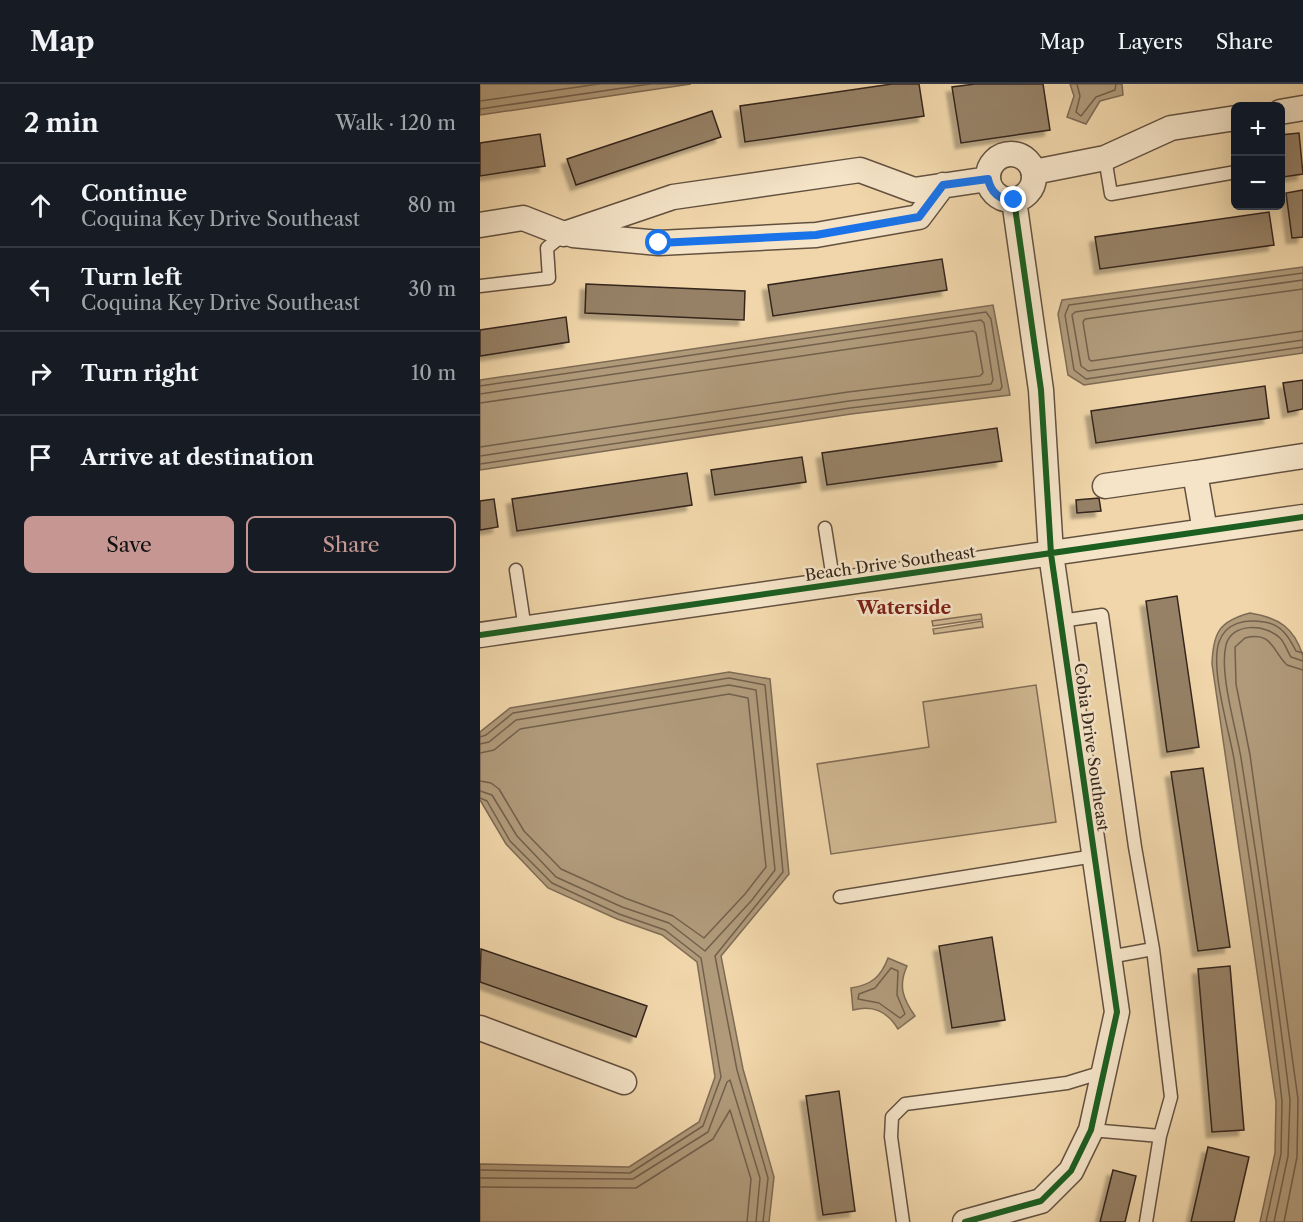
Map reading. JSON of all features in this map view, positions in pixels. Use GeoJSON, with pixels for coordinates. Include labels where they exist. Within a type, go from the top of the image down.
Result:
{"type":"FeatureCollection","features":[{"type":"Feature","properties":{"kind":"street"},"geometry":{"type":"LineString","coordinates":[[1285,111],[1303,108]]}},
{"type":"Feature","properties":{"kind":"street"},"geometry":{"type":"LineString","coordinates":[[1034,172],[1105,158],[1171,128],[1231,119]]}},
{"type":"Feature","properties":{"kind":"street"},"geometry":{"type":"LineString","coordinates":[[1006,154],[1021,155],[1027,159],[1034,172],[1032,188],[1027,194],[1014,200],[997,195],[991,189],[988,179],[994,161],[1006,154]]}},
{"type":"Feature","properties":{"kind":"street"},"geometry":{"type":"LineString","coordinates":[[564,234],[673,197],[860,170],[914,190],[988,179]]}},
{"type":"Feature","properties":{"kind":"street"},"geometry":{"type":"LineString","coordinates":[[480,225],[524,218],[564,234],[659,243],[816,235],[919,217],[943,185]]}},
{"type":"Feature","properties":{"kind":"street","name":"Cobia Drive Southeast"},"geometry":{"type":"LineString","coordinates":[[965,1222],[1041,1201],[1071,1171],[1091,1130],[1117,1012],[1051,554],[1041,390],[1014,200]]}},
{"type":"Feature","properties":{"kind":"street"},"geometry":{"type":"LineString","coordinates":[[1105,486],[1303,456]]}},
{"type":"Feature","properties":{"kind":"street"},"geometry":{"type":"LineString","coordinates":[[1195,473],[1205,531]]}},
{"type":"Feature","properties":{"kind":"street","name":"Beach Drive Southeast"},"geometry":{"type":"LineString","coordinates":[[480,635],[1303,517]]}},
{"type":"Feature","properties":{"kind":"street"},"geometry":{"type":"LineString","coordinates":[[480,1028],[624,1082]]}},
{"type":"Feature","properties":{"kind":"lane"},"geometry":{"type":"LineString","coordinates":[[1105,158],[1111,194],[1231,173]]}},
{"type":"Feature","properties":{"kind":"lane"},"geometry":{"type":"LineString","coordinates":[[480,284],[549,278],[546,248],[564,234]]}},
{"type":"Feature","properties":{"kind":"lane"},"geometry":{"type":"LineString","coordinates":[[825,528],[834,585]]}},
{"type":"Feature","properties":{"kind":"lane"},"geometry":{"type":"LineString","coordinates":[[516,570],[525,629]]}},
{"type":"Feature","properties":{"kind":"lane"},"geometry":{"type":"LineString","coordinates":[[1061,621],[1102,615],[1135,847],[1153,949],[1171,1096],[1160,1136],[1151,1206],[1146,1222]]}},
{"type":"Feature","properties":{"kind":"lane"},"geometry":{"type":"LineString","coordinates":[[840,897],[1094,856]]}},
{"type":"Feature","properties":{"kind":"lane"},"geometry":{"type":"LineString","coordinates":[[1109,957],[1153,949]]}},
{"type":"Feature","properties":{"kind":"lane"},"geometry":{"type":"LineString","coordinates":[[903,1222],[891,1137],[892,1117],[904,1104],[1067,1083],[1103,1072]]}},
{"type":"Feature","properties":{"kind":"lane"},"geometry":{"type":"LineString","coordinates":[[1091,1130],[1160,1136]]}},
{"type":"Feature","properties":{"kind":"shaded area"},"geometry":{"type":"Polygon","coordinates":[[[981,614],[982,619],[933,626],[932,621],[981,614]]]}},
{"type":"Feature","properties":{"kind":"shaded area"},"geometry":{"type":"Polygon","coordinates":[[[982,621],[983,627],[934,634],[933,629],[982,621]]]}},
{"type":"Feature","properties":{"kind":"shaded area"},"geometry":{"type":"Polygon","coordinates":[[[1036,685],[1056,822],[831,854],[817,764],[929,747],[923,702],[1036,685]]]}},
{"type":"Feature","properties":{"kind":"water"},"geometry":{"type":"Polygon","coordinates":[[[480,84],[691,84],[480,115],[480,84]]]}},
{"type":"Feature","properties":{"kind":"water"},"geometry":{"type":"Polygon","coordinates":[[[1070,84],[1122,84],[1123,95],[1100,101],[1086,124],[1067,117],[1074,96],[1070,84]]]}},
{"type":"Feature","properties":{"kind":"water"},"geometry":{"type":"Polygon","coordinates":[[[1303,267],[1303,353],[1084,385],[1068,375],[1058,314],[1062,300],[1303,267]]]}},
{"type":"Feature","properties":{"kind":"water"},"geometry":{"type":"Polygon","coordinates":[[[993,305],[1010,395],[851,414],[480,470],[480,380],[993,305]]]}},
{"type":"Feature","properties":{"kind":"water"},"geometry":{"type":"Polygon","coordinates":[[[1250,613],[1277,621],[1284,626],[1295,638],[1303,656],[1303,1222],[1260,1222],[1275,1153],[1276,1102],[1212,664],[1214,644],[1220,630],[1231,620],[1250,613]]]}},
{"type":"Feature","properties":{"kind":"water"},"geometry":{"type":"Polygon","coordinates":[[[729,672],[770,679],[789,874],[721,956],[743,1069],[774,1177],[769,1222],[480,1222],[480,1164],[629,1167],[699,1122],[715,1077],[697,962],[662,935],[617,919],[548,888],[506,844],[480,800],[480,732],[510,708],[729,672]]]}},
{"type":"Feature","properties":{"kind":"water"},"geometry":{"type":"Polygon","coordinates":[[[888,958],[907,966],[902,986],[907,1004],[915,1016],[898,1029],[879,1011],[867,1008],[853,1010],[851,988],[864,985],[874,979],[888,958]]]}},
{"type":"Feature","properties":{"kind":"building"},"geometry":{"type":"Polygon","coordinates":[[[892,84],[919,84],[924,116],[745,142],[740,106],[892,84]]]}},
{"type":"Feature","properties":{"kind":"building"},"geometry":{"type":"Polygon","coordinates":[[[975,84],[1043,84],[1050,130],[961,143],[952,87],[975,84]]]}},
{"type":"Feature","properties":{"kind":"building"},"geometry":{"type":"Polygon","coordinates":[[[712,111],[721,137],[576,185],[567,159],[712,111]]]}},
{"type":"Feature","properties":{"kind":"building"},"geometry":{"type":"Polygon","coordinates":[[[1299,133],[1303,174],[1285,177],[1285,134],[1299,133]]]}},
{"type":"Feature","properties":{"kind":"building"},"geometry":{"type":"Polygon","coordinates":[[[540,134],[545,166],[480,176],[480,143],[540,134]]]}},
{"type":"Feature","properties":{"kind":"building"},"geometry":{"type":"Polygon","coordinates":[[[1303,190],[1303,237],[1292,238],[1286,193],[1303,190]]]}},
{"type":"Feature","properties":{"kind":"building"},"geometry":{"type":"Polygon","coordinates":[[[1269,212],[1274,245],[1100,269],[1095,237],[1269,212]]]}},
{"type":"Feature","properties":{"kind":"building"},"geometry":{"type":"Polygon","coordinates":[[[942,259],[947,290],[773,316],[768,285],[942,259]]]}},
{"type":"Feature","properties":{"kind":"building"},"geometry":{"type":"Polygon","coordinates":[[[586,284],[745,291],[744,320],[585,313],[586,284]]]}},
{"type":"Feature","properties":{"kind":"building"},"geometry":{"type":"Polygon","coordinates":[[[566,317],[569,342],[480,356],[480,330],[566,317]]]}},
{"type":"Feature","properties":{"kind":"building"},"geometry":{"type":"Polygon","coordinates":[[[1303,380],[1303,409],[1288,412],[1283,383],[1303,380]]]}},
{"type":"Feature","properties":{"kind":"building"},"geometry":{"type":"Polygon","coordinates":[[[1265,386],[1269,418],[1096,443],[1091,411],[1265,386]]]}},
{"type":"Feature","properties":{"kind":"building"},"geometry":{"type":"Polygon","coordinates":[[[997,428],[1002,461],[827,485],[822,453],[997,428]]]}},
{"type":"Feature","properties":{"kind":"building"},"geometry":{"type":"Polygon","coordinates":[[[802,457],[806,482],[715,495],[711,470],[802,457]]]}},
{"type":"Feature","properties":{"kind":"building"},"geometry":{"type":"Polygon","coordinates":[[[687,473],[692,505],[517,531],[512,499],[687,473]]]}},
{"type":"Feature","properties":{"kind":"building"},"geometry":{"type":"Polygon","coordinates":[[[1099,498],[1101,511],[1077,513],[1076,500],[1099,498]]]}},
{"type":"Feature","properties":{"kind":"building"},"geometry":{"type":"Polygon","coordinates":[[[494,499],[498,527],[480,530],[480,501],[494,499]]]}},
{"type":"Feature","properties":{"kind":"building"},"geometry":{"type":"Polygon","coordinates":[[[1177,596],[1199,747],[1167,752],[1146,601],[1177,596]]]}},
{"type":"Feature","properties":{"kind":"building"},"geometry":{"type":"Polygon","coordinates":[[[1203,768],[1230,947],[1198,951],[1171,772],[1203,768]]]}},
{"type":"Feature","properties":{"kind":"building"},"geometry":{"type":"Polygon","coordinates":[[[992,937],[1005,1020],[952,1028],[939,946],[992,937]]]}},
{"type":"Feature","properties":{"kind":"building"},"geometry":{"type":"Polygon","coordinates":[[[481,949],[647,1006],[636,1037],[480,982],[481,949]]]}},
{"type":"Feature","properties":{"kind":"building"},"geometry":{"type":"Polygon","coordinates":[[[1230,966],[1244,1130],[1212,1132],[1198,969],[1230,966]]]}},
{"type":"Feature","properties":{"kind":"building"},"geometry":{"type":"Polygon","coordinates":[[[839,1091],[855,1211],[823,1215],[806,1096],[839,1091]]]}},
{"type":"Feature","properties":{"kind":"building"},"geometry":{"type":"Polygon","coordinates":[[[1208,1147],[1249,1157],[1234,1222],[1191,1222],[1208,1147]]]}},
{"type":"Feature","properties":{"kind":"building"},"geometry":{"type":"Polygon","coordinates":[[[1113,1170],[1136,1176],[1125,1222],[1100,1222],[1113,1170]]]}},
{"type":"Feature","properties":{"kind":"cycle path"},"geometry":{"type":"LineString","coordinates":[[965,1222],[1041,1201],[1071,1171],[1091,1130],[1117,1012],[1051,554],[1041,390],[1014,200]]}},
{"type":"Feature","properties":{"kind":"cycle path"},"geometry":{"type":"LineString","coordinates":[[480,635],[1303,517]]}},
{"type":"Feature","properties":{"kind":"district","name":"Waterside"},"geometry":{"type":"Point","coordinates":[904,608]}},
{"type":"Feature","properties":{"kind":"route"},"geometry":{"type":"LineString","coordinates":[[659,243],[816,235],[919,217],[943,185],[988,179],[991,189],[997,195],[1004,199],[1014,200]]}}]}
